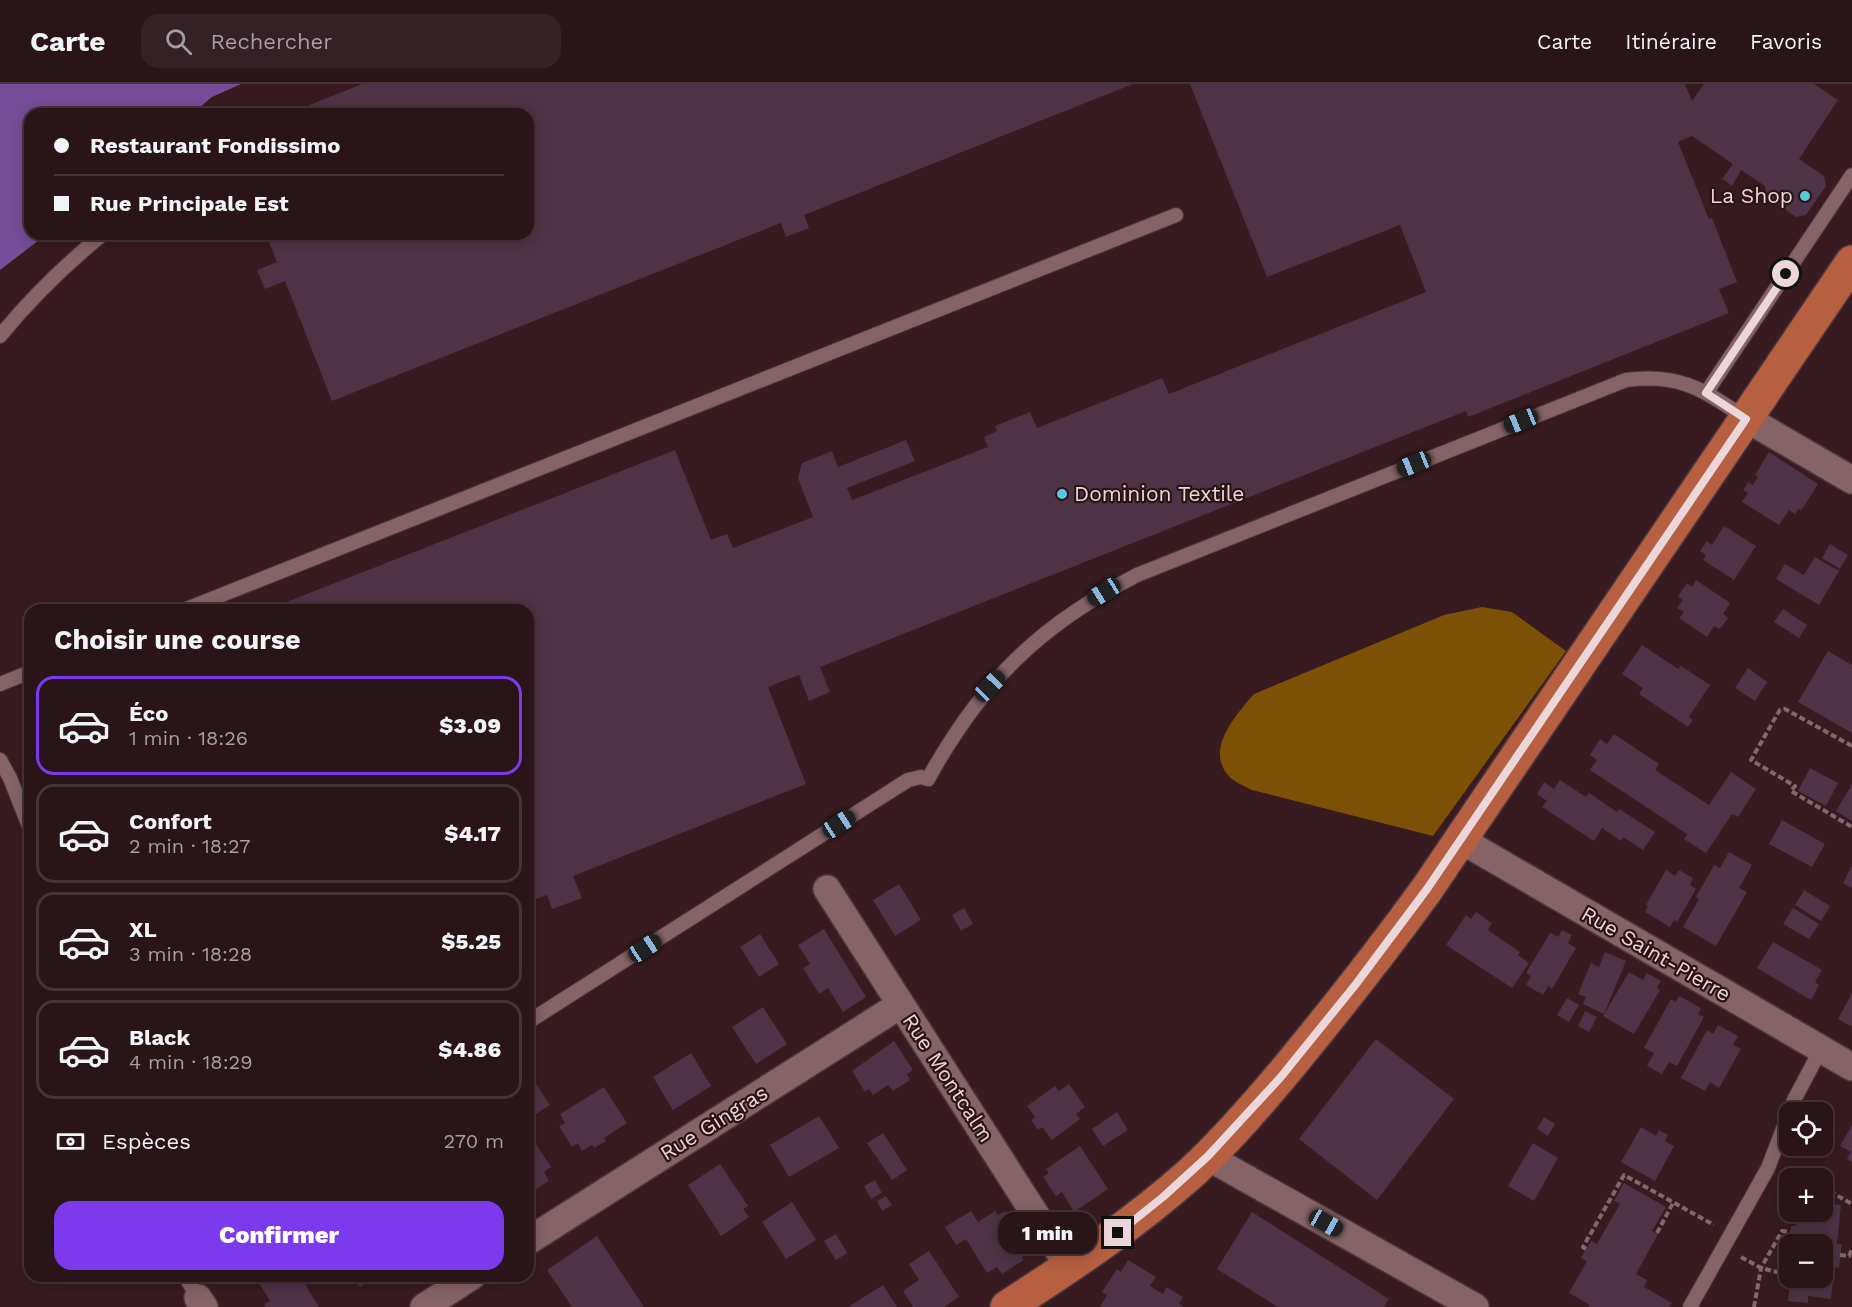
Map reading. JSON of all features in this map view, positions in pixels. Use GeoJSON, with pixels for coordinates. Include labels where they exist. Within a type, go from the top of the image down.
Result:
{"type":"FeatureCollection","features":[{"type":"Feature","properties":{"kind":"main road"},"geometry":{"type":"LineString","coordinates":[[1007,1307],[1134,1222],[1208,1156],[1280,1078],[1356,984],[1420,899],[1852,262]]}},
{"type":"Feature","properties":{"kind":"street"},"geometry":{"type":"LineString","coordinates":[[1746,419],[1852,480]]}},
{"type":"Feature","properties":{"kind":"street","name":"Rue Saint-Pierre"},"geometry":{"type":"LineString","coordinates":[[1461,840],[1852,1067]]}},
{"type":"Feature","properties":{"kind":"street","name":"Rue Montcalm"},"geometry":{"type":"LineString","coordinates":[[827,889],[1069,1267]]}},
{"type":"Feature","properties":{"kind":"street","name":"Rue Gingras"},"geometry":{"type":"LineString","coordinates":[[534,1237],[900,1005]]}},
{"type":"Feature","properties":{"kind":"street"},"geometry":{"type":"LineString","coordinates":[[1208,1156],[1475,1307]]}},
{"type":"Feature","properties":{"kind":"street"},"geometry":{"type":"LineString","coordinates":[[424,1307],[463,1282]]}},
{"type":"Feature","properties":{"kind":"lane"},"geometry":{"type":"LineString","coordinates":[[1706,393],[1852,175]]}},
{"type":"Feature","properties":{"kind":"lane"},"geometry":{"type":"LineString","coordinates":[[199,604],[1176,215]]}},
{"type":"Feature","properties":{"kind":"lane"},"geometry":{"type":"LineString","coordinates":[[0,336],[21,310],[70,261],[96,240]]}},
{"type":"Feature","properties":{"kind":"lane"},"geometry":{"type":"LineString","coordinates":[[534,1018],[908,780],[921,777],[928,779],[966,715],[990,686],[1043,634],[1072,612],[1137,575],[1626,380],[1667,379],[1687,384],[1706,393],[1746,419]]}},
{"type":"Feature","properties":{"kind":"lane"},"geometry":{"type":"LineString","coordinates":[[0,684],[24,674]]}},
{"type":"Feature","properties":{"kind":"lane"},"geometry":{"type":"LineString","coordinates":[[0,760],[24,814]]}},
{"type":"Feature","properties":{"kind":"lane"},"geometry":{"type":"LineString","coordinates":[[1690,1307],[1768,1168],[1800,1087],[1821,1049]]}},
{"type":"Feature","properties":{"kind":"path"},"geometry":{"type":"LineString","coordinates":[[1852,746],[1785,709],[1780,710],[1751,760],[1795,786],[1791,791],[1852,827]]}},
{"type":"Feature","properties":{"kind":"path"},"geometry":{"type":"LineString","coordinates":[[1586,1249],[1583,1247],[1618,1191],[1624,1175],[1730,1235]]}},
{"type":"Feature","properties":{"kind":"path"},"geometry":{"type":"LineString","coordinates":[[1833,1193],[1852,1204]]}},
{"type":"Feature","properties":{"kind":"path"},"geometry":{"type":"LineString","coordinates":[[1656,1233],[1673,1203]]}},
{"type":"Feature","properties":{"kind":"path"},"geometry":{"type":"LineString","coordinates":[[1754,1307],[1761,1268],[1782,1231],[1790,1232]]}},
{"type":"Feature","properties":{"kind":"path"},"geometry":{"type":"LineString","coordinates":[[1840,1255],[1849,1256],[1852,1249]]}},
{"type":"Feature","properties":{"kind":"path"},"geometry":{"type":"LineString","coordinates":[[1761,1268],[1779,1272]]}},
{"type":"Feature","properties":{"kind":"shaded area"},"geometry":{"type":"Polygon","coordinates":[[[0,84],[241,84],[212,97],[199,108],[24,108],[24,240],[39,240],[0,270],[0,84]]]}},
{"type":"Feature","properties":{"kind":"shaded area"},"geometry":{"type":"Polygon","coordinates":[[[1482,607],[1512,612],[1566,651],[1433,836],[1252,790],[1227,774],[1221,764],[1222,742],[1232,721],[1254,694],[1444,615],[1482,607]]]}},
{"type":"Feature","properties":{"kind":"building"},"geometry":{"type":"Polygon","coordinates":[[[362,84],[1133,84],[804,215],[809,228],[786,237],[781,223],[332,401],[285,281],[265,289],[257,270],[277,262],[268,240],[534,240],[534,108],[302,108],[362,84]]]}},
{"type":"Feature","properties":{"kind":"building","name":"Dominion Textile"},"geometry":{"type":"Polygon","coordinates":[[[1190,84],[1685,84],[1692,101],[1704,84],[1814,84],[1838,100],[1799,159],[1824,176],[1826,186],[1806,215],[1796,217],[1766,196],[1765,186],[1741,170],[1732,186],[1722,179],[1733,164],[1692,136],[1678,142],[1709,219],[1712,218],[1737,282],[1719,289],[1729,313],[1468,417],[1466,411],[820,667],[830,692],[809,701],[799,675],[768,687],[806,784],[573,876],[582,898],[552,909],[547,895],[534,900],[534,604],[281,604],[675,450],[711,540],[727,534],[733,548],[813,517],[798,478],[802,463],[832,451],[838,467],[906,440],[915,461],[847,488],[852,500],[988,447],[984,437],[997,431],[995,426],[1030,412],[1037,428],[1162,378],[1169,394],[1426,292],[1400,225],[1267,277],[1190,84]]]}},
{"type":"Feature","properties":{"kind":"building"},"geometry":{"type":"Polygon","coordinates":[[[1769,452],[1818,484],[1801,511],[1798,509],[1795,514],[1789,510],[1779,525],[1742,502],[1748,493],[1743,490],[1748,482],[1753,485],[1758,477],[1755,475],[1769,452]]]}},
{"type":"Feature","properties":{"kind":"building"},"geometry":{"type":"Polygon","coordinates":[[[1724,526],[1756,546],[1734,580],[1703,560],[1706,555],[1700,551],[1707,541],[1712,545],[1724,526]]]}},
{"type":"Feature","properties":{"kind":"building"},"geometry":{"type":"Polygon","coordinates":[[[1830,544],[1848,555],[1840,569],[1822,558],[1830,544]]]}},
{"type":"Feature","properties":{"kind":"building"},"geometry":{"type":"Polygon","coordinates":[[[1815,557],[1839,571],[1819,605],[1776,579],[1785,564],[1804,575],[1815,557]]]}},
{"type":"Feature","properties":{"kind":"building"},"geometry":{"type":"Polygon","coordinates":[[[1696,580],[1730,603],[1723,614],[1728,618],[1720,629],[1714,626],[1707,637],[1679,618],[1684,612],[1677,608],[1683,600],[1678,596],[1687,583],[1692,587],[1696,580]]]}},
{"type":"Feature","properties":{"kind":"building"},"geometry":{"type":"Polygon","coordinates":[[[1783,609],[1807,625],[1799,638],[1774,622],[1783,609]]]}},
{"type":"Feature","properties":{"kind":"building"},"geometry":{"type":"Polygon","coordinates":[[[1642,645],[1678,669],[1681,666],[1710,685],[1689,717],[1693,720],[1688,727],[1639,694],[1643,688],[1622,674],[1642,645]]]}},
{"type":"Feature","properties":{"kind":"building"},"geometry":{"type":"Polygon","coordinates":[[[1828,651],[1852,665],[1852,733],[1798,702],[1828,651]]]}},
{"type":"Feature","properties":{"kind":"building"},"geometry":{"type":"Polygon","coordinates":[[[1748,668],[1767,682],[1755,701],[1735,688],[1748,668]]]}},
{"type":"Feature","properties":{"kind":"building"},"geometry":{"type":"Polygon","coordinates":[[[1614,734],[1659,764],[1655,770],[1709,805],[1731,772],[1756,789],[1738,817],[1732,814],[1706,853],[1684,839],[1687,834],[1590,770],[1597,760],[1590,755],[1600,739],[1607,744],[1614,734]]]}},
{"type":"Feature","properties":{"kind":"building"},"geometry":{"type":"Polygon","coordinates":[[[1810,768],[1838,783],[1826,806],[1798,791],[1810,768]]]}},
{"type":"Feature","properties":{"kind":"building"},"geometry":{"type":"Polygon","coordinates":[[[1560,780],[1586,797],[1589,793],[1617,812],[1619,809],[1655,832],[1643,850],[1623,837],[1621,841],[1602,828],[1594,841],[1542,807],[1547,801],[1537,794],[1544,782],[1554,789],[1560,780]]]}},
{"type":"Feature","properties":{"kind":"building"},"geometry":{"type":"Polygon","coordinates":[[[1852,784],[1852,821],[1836,811],[1852,784]]]}},
{"type":"Feature","properties":{"kind":"building"},"geometry":{"type":"Polygon","coordinates":[[[1782,820],[1825,844],[1812,867],[1769,844],[1782,820]]]}},
{"type":"Feature","properties":{"kind":"building"},"geometry":{"type":"Polygon","coordinates":[[[1729,852],[1752,865],[1739,888],[1747,892],[1716,946],[1683,927],[1714,865],[1720,868],[1729,852]]]}},
{"type":"Feature","properties":{"kind":"building"},"geometry":{"type":"Polygon","coordinates":[[[1852,866],[1852,888],[1843,883],[1852,866]]]}},
{"type":"Feature","properties":{"kind":"building"},"geometry":{"type":"Polygon","coordinates":[[[1666,870],[1675,876],[1679,870],[1693,878],[1690,885],[1696,889],[1677,922],[1674,920],[1670,927],[1645,912],[1648,906],[1646,905],[1666,870]]]}},
{"type":"Feature","properties":{"kind":"building"},"geometry":{"type":"Polygon","coordinates":[[[899,884],[921,920],[895,936],[873,900],[899,884]]]}},
{"type":"Feature","properties":{"kind":"building"},"geometry":{"type":"Polygon","coordinates":[[[1804,890],[1830,906],[1821,921],[1795,905],[1804,890]]]}},
{"type":"Feature","properties":{"kind":"building"},"geometry":{"type":"Polygon","coordinates":[[[964,908],[973,924],[961,931],[952,915],[964,908]]]}},
{"type":"Feature","properties":{"kind":"building"},"geometry":{"type":"Polygon","coordinates":[[[1793,908],[1819,924],[1809,939],[1783,924],[1793,908]]]}},
{"type":"Feature","properties":{"kind":"building"},"geometry":{"type":"Polygon","coordinates":[[[1476,912],[1492,923],[1488,930],[1520,952],[1518,955],[1529,963],[1512,988],[1446,945],[1466,915],[1471,919],[1476,912]]]}},
{"type":"Feature","properties":{"kind":"building"},"geometry":{"type":"Polygon","coordinates":[[[824,929],[866,997],[843,1012],[828,988],[819,994],[803,968],[810,964],[798,945],[824,929]]]}},
{"type":"Feature","properties":{"kind":"building"},"geometry":{"type":"Polygon","coordinates":[[[1562,930],[1572,935],[1568,943],[1576,948],[1552,989],[1548,986],[1543,995],[1526,985],[1531,976],[1526,973],[1550,933],[1558,937],[1562,930]]]}},
{"type":"Feature","properties":{"kind":"building"},"geometry":{"type":"Polygon","coordinates":[[[760,934],[779,964],[759,977],[740,947],[760,934]]]}},
{"type":"Feature","properties":{"kind":"building"},"geometry":{"type":"Polygon","coordinates":[[[1773,942],[1822,970],[1815,982],[1819,985],[1811,1000],[1757,968],[1773,942]]]}},
{"type":"Feature","properties":{"kind":"building"},"geometry":{"type":"Polygon","coordinates":[[[1605,952],[1626,961],[1604,1014],[1583,1004],[1586,997],[1578,994],[1591,963],[1599,967],[1605,952]]]}},
{"type":"Feature","properties":{"kind":"building"},"geometry":{"type":"Polygon","coordinates":[[[1629,972],[1643,980],[1647,973],[1661,981],[1657,988],[1660,990],[1634,1034],[1603,1016],[1629,972]]]}},
{"type":"Feature","properties":{"kind":"building"},"geometry":{"type":"Polygon","coordinates":[[[1852,993],[1852,1027],[1838,1019],[1852,993]]]}},
{"type":"Feature","properties":{"kind":"building"},"geometry":{"type":"Polygon","coordinates":[[[1679,996],[1701,1008],[1698,1014],[1704,1017],[1677,1066],[1669,1062],[1662,1074],[1647,1066],[1654,1053],[1644,1048],[1671,999],[1676,1002],[1679,996]]]}},
{"type":"Feature","properties":{"kind":"building"},"geometry":{"type":"Polygon","coordinates":[[[1567,998],[1579,1005],[1569,1022],[1557,1015],[1567,998]]]}},
{"type":"Feature","properties":{"kind":"building"},"geometry":{"type":"Polygon","coordinates":[[[763,1007],[787,1044],[756,1064],[732,1027],[763,1007]]]}},
{"type":"Feature","properties":{"kind":"building"},"geometry":{"type":"Polygon","coordinates":[[[1585,1011],[1597,1017],[1589,1032],[1578,1026],[1585,1011]]]}},
{"type":"Feature","properties":{"kind":"building"},"geometry":{"type":"Polygon","coordinates":[[[1718,1025],[1738,1036],[1733,1045],[1741,1049],[1719,1088],[1710,1082],[1705,1091],[1681,1078],[1707,1030],[1713,1034],[1718,1025]]]}},
{"type":"Feature","properties":{"kind":"building"},"geometry":{"type":"Polygon","coordinates":[[[1376,1039],[1454,1099],[1377,1200],[1299,1139],[1376,1039]]]}},
{"type":"Feature","properties":{"kind":"building"},"geometry":{"type":"Polygon","coordinates":[[[894,1041],[913,1070],[907,1074],[910,1080],[893,1091],[888,1085],[873,1095],[869,1089],[865,1092],[852,1071],[894,1041]]]}},
{"type":"Feature","properties":{"kind":"building"},"geometry":{"type":"Polygon","coordinates":[[[691,1053],[711,1086],[673,1110],[653,1077],[691,1053]]]}},
{"type":"Feature","properties":{"kind":"building"},"geometry":{"type":"Polygon","coordinates":[[[534,1081],[550,1105],[534,1115],[534,1081]]]}},
{"type":"Feature","properties":{"kind":"building"},"geometry":{"type":"Polygon","coordinates":[[[1069,1084],[1085,1107],[1076,1114],[1080,1119],[1052,1140],[1042,1127],[1038,1130],[1031,1120],[1035,1117],[1027,1106],[1055,1086],[1059,1091],[1069,1084]]]}},
{"type":"Feature","properties":{"kind":"building"},"geometry":{"type":"Polygon","coordinates":[[[604,1087],[627,1123],[604,1138],[606,1141],[594,1148],[592,1145],[582,1151],[578,1143],[572,1147],[559,1126],[565,1123],[560,1114],[604,1087]]]}},
{"type":"Feature","properties":{"kind":"building"},"geometry":{"type":"Polygon","coordinates":[[[1117,1112],[1128,1130],[1103,1146],[1092,1129],[1117,1112]]]}},
{"type":"Feature","properties":{"kind":"building"},"geometry":{"type":"Polygon","coordinates":[[[819,1116],[839,1148],[789,1177],[770,1145],[819,1116]]]}},
{"type":"Feature","properties":{"kind":"building"},"geometry":{"type":"Polygon","coordinates":[[[1544,1117],[1555,1124],[1548,1136],[1537,1129],[1544,1117]]]}},
{"type":"Feature","properties":{"kind":"building"},"geometry":{"type":"Polygon","coordinates":[[[1852,1125],[1852,1162],[1847,1159],[1851,1152],[1840,1146],[1852,1125]]]}},
{"type":"Feature","properties":{"kind":"building"},"geometry":{"type":"Polygon","coordinates":[[[1641,1127],[1656,1136],[1659,1130],[1668,1135],[1665,1141],[1674,1146],[1655,1181],[1621,1162],[1641,1127]]]}},
{"type":"Feature","properties":{"kind":"building"},"geometry":{"type":"Polygon","coordinates":[[[883,1133],[907,1170],[892,1180],[867,1143],[883,1133]]]}},
{"type":"Feature","properties":{"kind":"building"},"geometry":{"type":"Polygon","coordinates":[[[534,1141],[551,1167],[544,1172],[549,1181],[534,1190],[534,1141]]]}},
{"type":"Feature","properties":{"kind":"building"},"geometry":{"type":"Polygon","coordinates":[[[1533,1143],[1558,1158],[1534,1201],[1508,1186],[1533,1143]]]}},
{"type":"Feature","properties":{"kind":"building"},"geometry":{"type":"Polygon","coordinates":[[[1080,1146],[1108,1189],[1074,1212],[1062,1192],[1056,1196],[1043,1177],[1049,1173],[1046,1169],[1080,1146]]]}},
{"type":"Feature","properties":{"kind":"building"},"geometry":{"type":"Polygon","coordinates":[[[720,1164],[748,1206],[743,1209],[749,1217],[721,1236],[688,1185],[720,1164]]]}},
{"type":"Feature","properties":{"kind":"building"},"geometry":{"type":"Polygon","coordinates":[[[875,1180],[882,1193],[871,1199],[864,1186],[875,1180]]]}},
{"type":"Feature","properties":{"kind":"building"},"geometry":{"type":"Polygon","coordinates":[[[1624,1183],[1666,1207],[1652,1231],[1658,1234],[1636,1274],[1647,1280],[1644,1287],[1672,1303],[1669,1307],[1588,1307],[1590,1305],[1569,1293],[1587,1261],[1581,1258],[1591,1241],[1597,1244],[1620,1204],[1614,1201],[1624,1183]]]}},
{"type":"Feature","properties":{"kind":"building"},"geometry":{"type":"Polygon","coordinates":[[[886,1196],[892,1205],[882,1211],[877,1201],[886,1196]]]}},
{"type":"Feature","properties":{"kind":"building"},"geometry":{"type":"Polygon","coordinates":[[[792,1202],[816,1240],[786,1259],[762,1222],[792,1202]]]}},
{"type":"Feature","properties":{"kind":"building"},"geometry":{"type":"Polygon","coordinates":[[[1833,1204],[1841,1205],[1837,1244],[1842,1244],[1839,1268],[1834,1267],[1833,1278],[1833,1234],[1790,1234],[1791,1226],[1796,1226],[1797,1222],[1833,1222],[1833,1204]]]}},
{"type":"Feature","properties":{"kind":"building"},"geometry":{"type":"Polygon","coordinates":[[[971,1211],[978,1222],[995,1211],[998,1215],[1005,1211],[1028,1246],[1022,1249],[1026,1255],[1022,1257],[1024,1260],[1002,1274],[997,1267],[987,1273],[966,1239],[956,1245],[945,1227],[971,1211]]]}},
{"type":"Feature","properties":{"kind":"building"},"geometry":{"type":"Polygon","coordinates":[[[1252,1212],[1389,1299],[1384,1307],[1278,1307],[1217,1269],[1252,1212]]]}},
{"type":"Feature","properties":{"kind":"building"},"geometry":{"type":"Polygon","coordinates":[[[836,1234],[847,1253],[836,1260],[824,1241],[836,1234]]]}},
{"type":"Feature","properties":{"kind":"building"},"geometry":{"type":"Polygon","coordinates":[[[597,1236],[644,1307],[572,1307],[547,1270],[597,1236]]]}},
{"type":"Feature","properties":{"kind":"building"},"geometry":{"type":"Polygon","coordinates":[[[929,1251],[959,1297],[944,1307],[913,1307],[903,1291],[919,1280],[909,1264],[929,1251]]]}},
{"type":"Feature","properties":{"kind":"building"},"geometry":{"type":"Polygon","coordinates":[[[1128,1260],[1156,1277],[1150,1286],[1163,1294],[1166,1287],[1183,1297],[1179,1304],[1184,1307],[1100,1307],[1107,1295],[1102,1292],[1117,1269],[1121,1272],[1128,1260]]]}},
{"type":"Feature","properties":{"kind":"building"},"geometry":{"type":"Polygon","coordinates":[[[259,1282],[304,1282],[319,1307],[266,1307],[264,1304],[270,1301],[259,1282]]]}},
{"type":"Feature","properties":{"kind":"building"},"geometry":{"type":"Polygon","coordinates":[[[357,1282],[368,1282],[360,1287],[357,1282]]]}},
{"type":"Feature","properties":{"kind":"building"},"geometry":{"type":"Polygon","coordinates":[[[883,1285],[897,1307],[848,1307],[883,1285]]]}},
{"type":"Feature","properties":{"kind":"building"},"geometry":{"type":"Polygon","coordinates":[[[1789,1288],[1832,1288],[1831,1299],[1808,1296],[1808,1303],[1788,1301],[1789,1288]]]}},
{"type":"Feature","properties":{"kind":"place","name":"La Shop"},"geometry":{"type":"Point","coordinates":[1805,196]}},
{"type":"Feature","properties":{"kind":"place","name":"Dominion Textile"},"geometry":{"type":"Point","coordinates":[1062,494]}},
{"type":"Feature","properties":{"kind":"route"},"geometry":{"type":"LineString","coordinates":[[1118,1233],[1192,1172],[1250,1112],[1356,984],[1427,889],[1746,419],[1706,393],[1786,274]]}}]}
